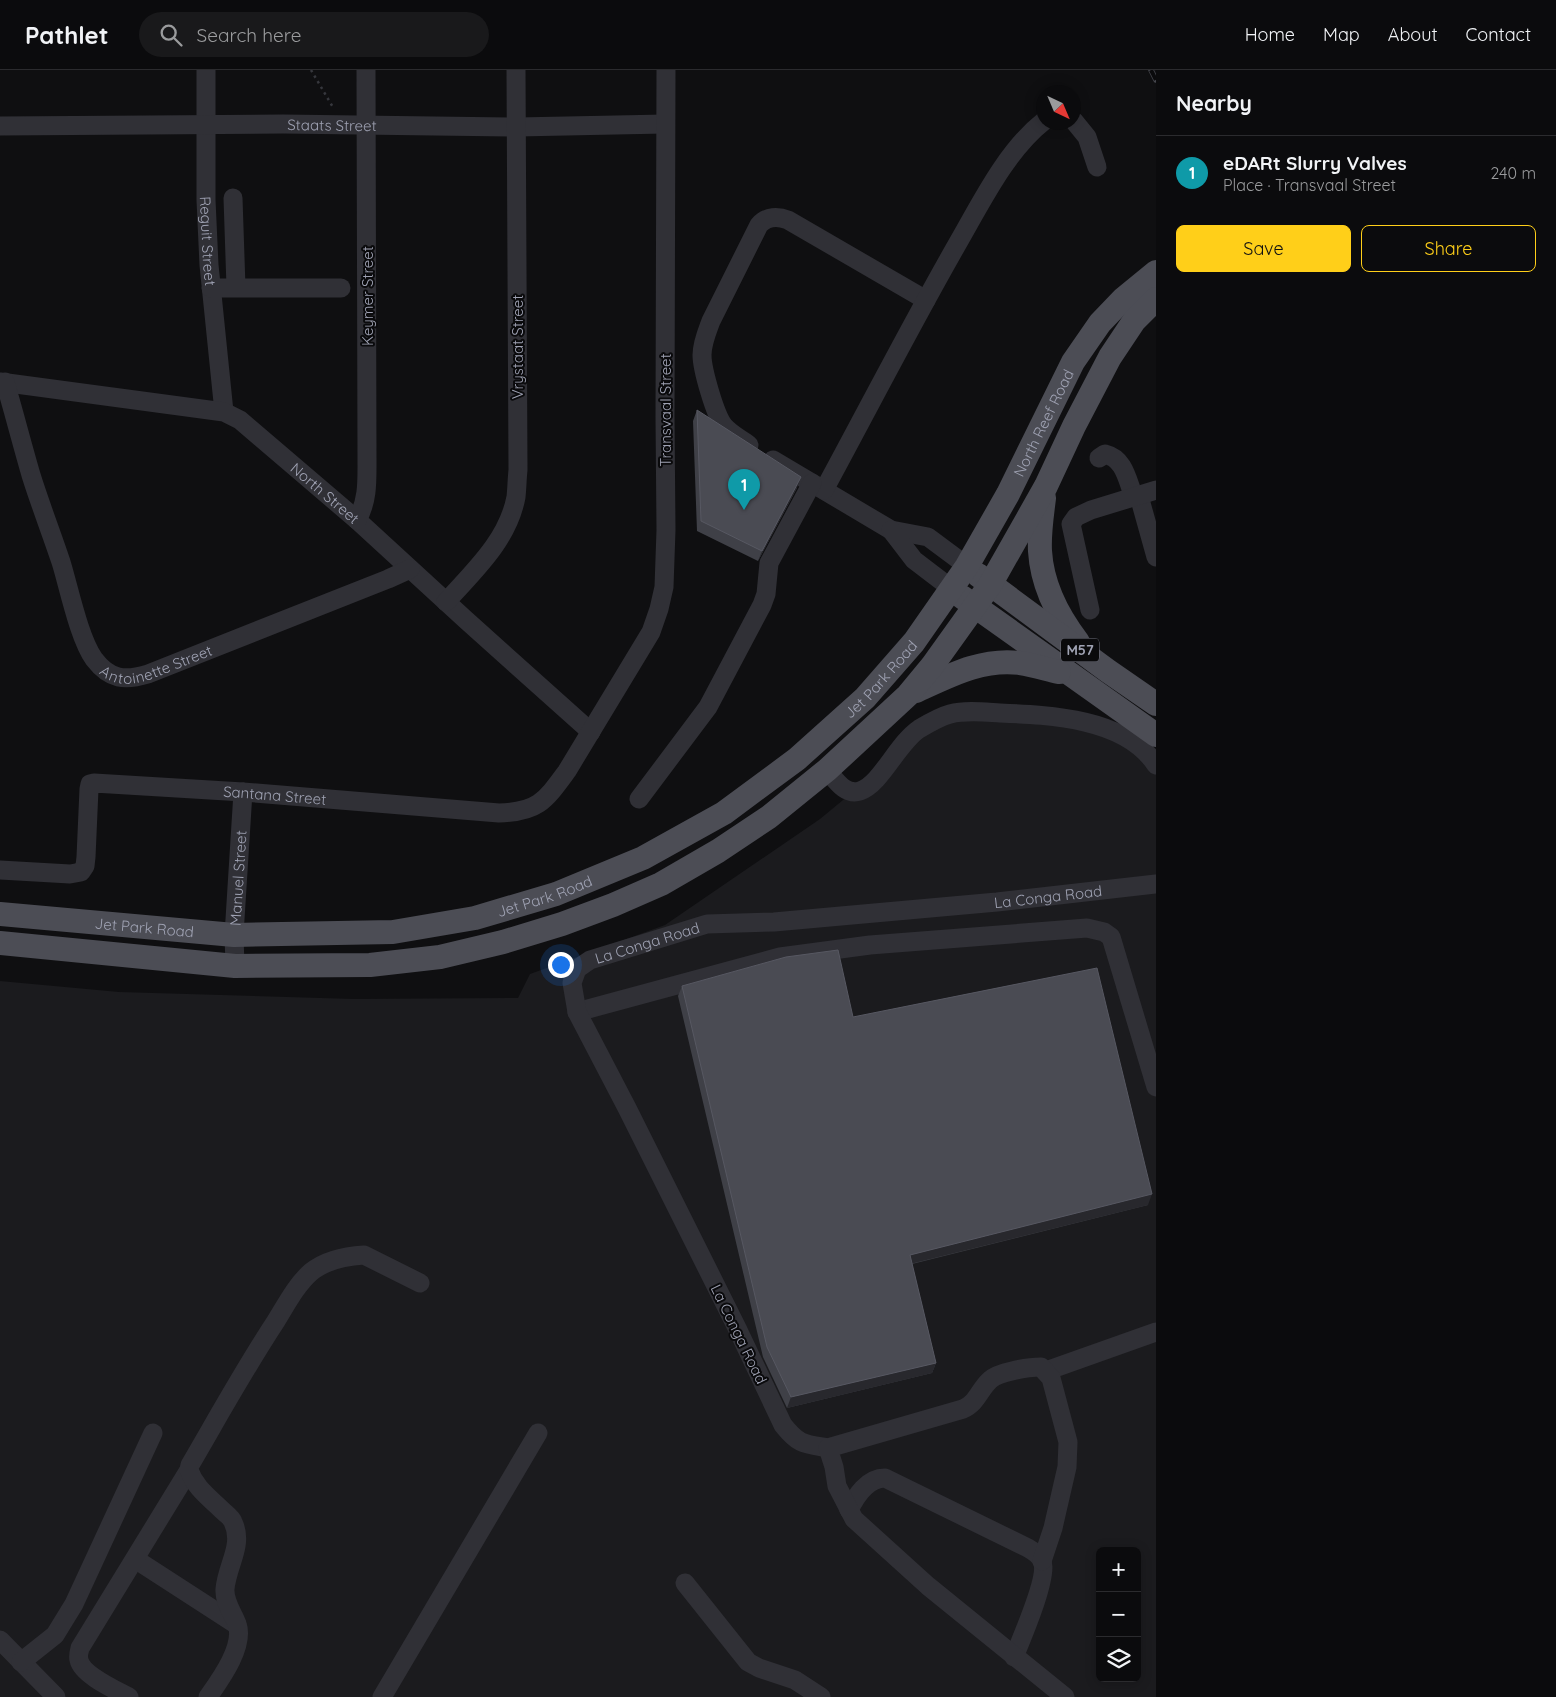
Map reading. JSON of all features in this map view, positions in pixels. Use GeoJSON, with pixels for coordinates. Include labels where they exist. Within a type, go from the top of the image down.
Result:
{"type":"FeatureCollection","features":[{"type":"Feature","properties":{"kind":"main road","name":"North Reef Road"},"geometry":{"type":"LineString","coordinates":[[952,589],[1008,494],[1073,362],[1100,323],[1123,299],[1156,272]]}},
{"type":"Feature","properties":{"kind":"main road","name":"North Reef Road"},"geometry":{"type":"LineString","coordinates":[[975,606],[990,585],[1046,486],[1110,356],[1134,321],[1156,299]]}},
{"type":"Feature","properties":{"kind":"main road"},"geometry":{"type":"LineString","coordinates":[[1046,486],[1040,532],[1043,572],[1054,604],[1070,632],[1086,654]]}},
{"type":"Feature","properties":{"kind":"main road","name":"M57"},"geometry":{"type":"LineString","coordinates":[[967,566],[990,585],[1156,704]]}},
{"type":"Feature","properties":{"kind":"main road","name":"M57"},"geometry":{"type":"LineString","coordinates":[[952,589],[1156,735]]}},
{"type":"Feature","properties":{"kind":"main road","name":"Jet Park Road"},"geometry":{"type":"LineString","coordinates":[[0,914],[234,935],[392,932],[475,918],[556,894],[643,858],[724,813],[797,759],[865,698],[914,642],[952,589]]}},
{"type":"Feature","properties":{"kind":"main road","name":"Jet Park Road"},"geometry":{"type":"LineString","coordinates":[[0,943],[235,966],[370,965],[440,957],[503,942],[562,924],[661,884],[718,851],[768,817],[827,770],[908,695],[932,666],[975,606]]}},
{"type":"Feature","properties":{"kind":"main road"},"geometry":{"type":"LineString","coordinates":[[908,695],[960,670],[990,664],[1019,663],[1070,674]]}},
{"type":"Feature","properties":{"kind":"street","name":"Reguit Street"},"geometry":{"type":"LineString","coordinates":[[206,70],[206,200],[211,288],[224,412]]}},
{"type":"Feature","properties":{"kind":"street","name":"Keymer Street"},"geometry":{"type":"LineString","coordinates":[[357,520],[366,498],[367,475],[366,70]]}},
{"type":"Feature","properties":{"kind":"street","name":"Vrystaat Street"},"geometry":{"type":"LineString","coordinates":[[446,602],[494,547],[508,522],[516,497],[518,470],[516,70]]}},
{"type":"Feature","properties":{"kind":"street","name":"Transvaal Street"},"geometry":{"type":"LineString","coordinates":[[591,732],[651,632],[664,587],[666,530],[666,70]]}},
{"type":"Feature","properties":{"kind":"street","name":"Staats Street"},"geometry":{"type":"LineString","coordinates":[[0,126],[206,124],[516,127],[665,124]]}},
{"type":"Feature","properties":{"kind":"street"},"geometry":{"type":"LineString","coordinates":[[639,798],[708,707],[762,605],[766,594],[769,563],[818,487],[985,196],[1017,148],[1036,129]]}},
{"type":"Feature","properties":{"kind":"street"},"geometry":{"type":"LineString","coordinates":[[1081,130],[1087,137],[1097,167]]}},
{"type":"Feature","properties":{"kind":"street"},"geometry":{"type":"LineString","coordinates":[[233,198],[236,287]]}},
{"type":"Feature","properties":{"kind":"street"},"geometry":{"type":"LineString","coordinates":[[926,300],[788,220],[772,217],[759,225],[711,321],[705,336],[702,357],[704,370],[716,410],[723,425],[729,431],[891,530],[928,537],[967,566]]}},
{"type":"Feature","properties":{"kind":"street"},"geometry":{"type":"LineString","coordinates":[[211,288],[341,288]]}},
{"type":"Feature","properties":{"kind":"street","name":"North Street"},"geometry":{"type":"LineString","coordinates":[[3,382],[224,412],[247,424],[357,520],[591,732]]}},
{"type":"Feature","properties":{"kind":"street","name":"Antoinette Street"},"geometry":{"type":"LineString","coordinates":[[3,382],[82,633],[94,659],[105,670],[115,676],[125,679],[148,674],[388,579],[410,568]]}},
{"type":"Feature","properties":{"kind":"street"},"geometry":{"type":"LineString","coordinates":[[1099,458],[1105,454],[1113,456],[1122,464],[1143,494],[1156,557]]}},
{"type":"Feature","properties":{"kind":"street"},"geometry":{"type":"LineString","coordinates":[[1090,610],[1071,524],[1076,517],[1091,510],[1143,494]]}},
{"type":"Feature","properties":{"kind":"street"},"geometry":{"type":"LineString","coordinates":[[891,530],[914,560],[952,589]]}},
{"type":"Feature","properties":{"kind":"street"},"geometry":{"type":"LineString","coordinates":[[827,770],[844,788],[852,792],[858,792],[873,783],[902,744],[919,729],[944,716],[968,712],[1052,716],[1089,723],[1113,732],[1141,747],[1156,765]]}},
{"type":"Feature","properties":{"kind":"street","name":"Santana Street"},"geometry":{"type":"LineString","coordinates":[[0,870],[70,874],[81,872],[85,866],[86,857],[89,788],[90,784],[94,783],[517,812],[540,804],[553,790],[568,771],[591,732]]}},
{"type":"Feature","properties":{"kind":"street","name":"Manuel Street"},"geometry":{"type":"LineString","coordinates":[[235,966],[234,935],[243,792]]}},
{"type":"Feature","properties":{"kind":"street","name":"La Conga Road"},"geometry":{"type":"LineString","coordinates":[[828,1448],[802,1444],[791,1436],[783,1425],[628,1108],[577,1012],[572,983],[577,969],[590,960],[707,924],[774,922],[987,903],[1156,884]]}},
{"type":"Feature","properties":{"kind":"street"},"geometry":{"type":"LineString","coordinates":[[577,1012],[780,957],[870,946],[1087,928],[1104,932],[1111,937],[1156,1087]]}},
{"type":"Feature","properties":{"kind":"street"},"geometry":{"type":"LineString","coordinates":[[129,1697],[89,1674],[82,1667],[78,1660],[80,1648],[296,1289],[312,1272],[328,1262],[355,1255],[364,1255],[420,1283]]}},
{"type":"Feature","properties":{"kind":"street"},"geometry":{"type":"LineString","coordinates":[[1050,1379],[1156,1332]]}},
{"type":"Feature","properties":{"kind":"street"},"geometry":{"type":"LineString","coordinates":[[1014,1657],[1042,1583],[1044,1570],[1042,1560],[1053,1528],[1068,1454],[1066,1430],[1050,1379],[1040,1367],[996,1375],[984,1387],[975,1401],[963,1409],[828,1448],[838,1486],[854,1519],[865,1531],[928,1586],[1014,1657],[1066,1697]]}},
{"type":"Feature","properties":{"kind":"street"},"geometry":{"type":"LineString","coordinates":[[21,1662],[54,1635],[74,1604],[153,1433]]}},
{"type":"Feature","properties":{"kind":"street"},"geometry":{"type":"LineString","coordinates":[[382,1697],[538,1433]]}},
{"type":"Feature","properties":{"kind":"street"},"geometry":{"type":"LineString","coordinates":[[188,1470],[196,1486],[232,1520],[237,1537],[225,1592],[228,1605],[240,1633],[231,1661],[208,1697]]}},
{"type":"Feature","properties":{"kind":"street"},"geometry":{"type":"LineString","coordinates":[[849,1510],[854,1499],[864,1488],[878,1478],[884,1478],[1028,1548],[1042,1560]]}},
{"type":"Feature","properties":{"kind":"street"},"geometry":{"type":"LineString","coordinates":[[134,1559],[238,1626]]}},
{"type":"Feature","properties":{"kind":"street"},"geometry":{"type":"LineString","coordinates":[[685,1584],[748,1662],[759,1668],[795,1680],[821,1697]]}},
{"type":"Feature","properties":{"kind":"street"},"geometry":{"type":"LineString","coordinates":[[0,1640],[56,1697]]}},
{"type":"Feature","properties":{"kind":"path"},"geometry":{"type":"LineString","coordinates":[[311,70],[344,125]]}},
{"type":"Feature","properties":{"kind":"shaded area"},"geometry":{"type":"Polygon","coordinates":[[[946,715],[1080,721],[1156,764],[1156,1697],[0,1697],[0,981],[119,992],[354,999],[518,998],[530,974],[665,925],[820,819],[946,715]]]}},
{"type":"Feature","properties":{"kind":"building"},"geometry":{"type":"Polygon","coordinates":[[[697,410],[801,477],[762,551],[701,521],[697,410]]]}},
{"type":"Feature","properties":{"kind":"building"},"geometry":{"type":"Polygon","coordinates":[[[838,950],[853,1017],[1097,968],[1152,1194],[910,1255],[936,1363],[791,1397],[767,1347],[682,986],[786,957],[838,950]]]}},
{"type":"Feature","properties":{"kind":"railway"},"geometry":{"type":"LineString","coordinates":[[1151,70],[1156,80]]}},
{"type":"Feature","properties":{"kind":"place","name":"eDARt Slurry Valves"},"geometry":{"type":"Point","coordinates":[744,510]}}]}
